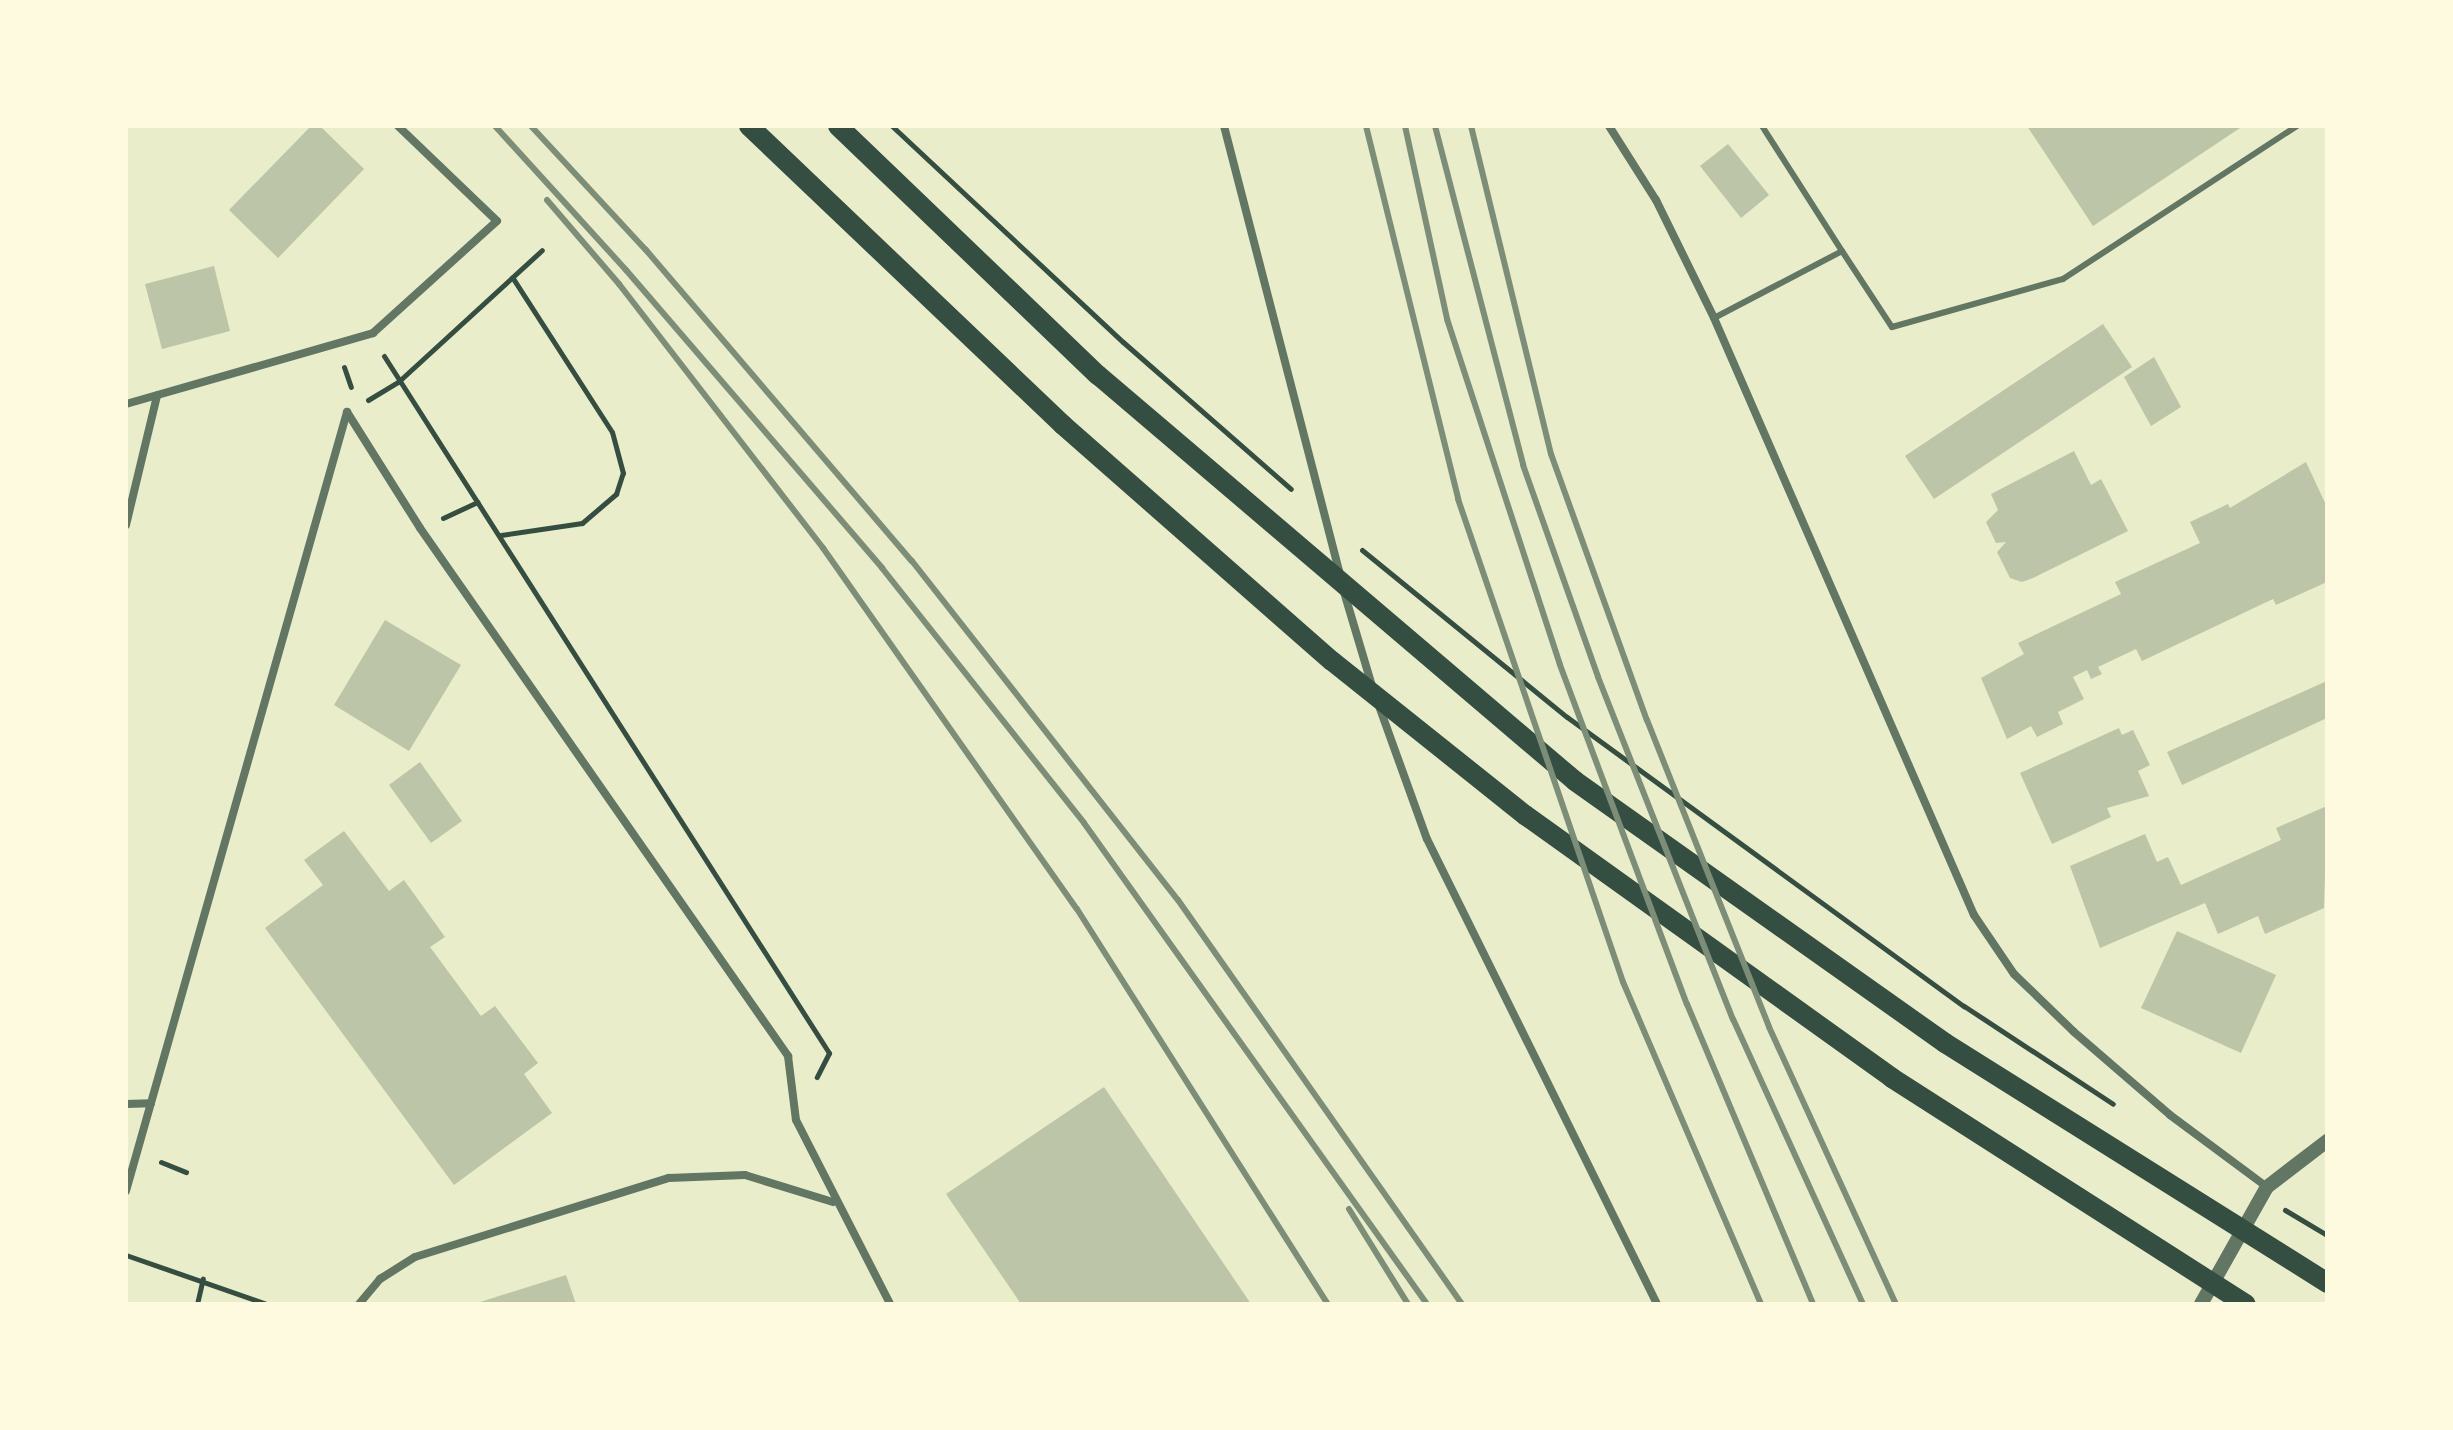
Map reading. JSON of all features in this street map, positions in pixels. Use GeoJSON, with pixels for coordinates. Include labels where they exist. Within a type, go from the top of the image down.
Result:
{"type":"FeatureCollection","features":[{"type":"Feature","properties":{"kind":"main road"},"geometry":{"type":"LineString","coordinates":[[749,126],[1063,425],[1332,661],[1513,805],[1892,1078],[2246,1304]]}},
{"type":"Feature","properties":{"kind":"main road"},"geometry":{"type":"LineString","coordinates":[[838,126],[1098,375],[1575,781],[1945,1043],[2327,1283]]}},
{"type":"Feature","properties":{"kind":"street"},"geometry":{"type":"LineString","coordinates":[[126,404],[334,348],[373,333],[497,221],[398,126]]}},
{"type":"Feature","properties":{"kind":"street"},"geometry":{"type":"LineString","coordinates":[[1224,126],[1361,657],[1427,839],[1657,1304]]}},
{"type":"Feature","properties":{"kind":"street"},"geometry":{"type":"LineString","coordinates":[[1609,126],[1656,200],[1714,318],[1974,915],[2014,974],[2074,1032],[2268,1194]]}},
{"type":"Feature","properties":{"kind":"street"},"geometry":{"type":"LineString","coordinates":[[126,525],[157,396]]}},
{"type":"Feature","properties":{"kind":"street"},"geometry":{"type":"LineString","coordinates":[[347,412],[420,528],[788,1056],[796,1120],[833,1202],[890,1304]]}},
{"type":"Feature","properties":{"kind":"street"},"geometry":{"type":"LineString","coordinates":[[126,1191],[347,412]]}},
{"type":"Feature","properties":{"kind":"street"},"geometry":{"type":"LineString","coordinates":[[126,1104],[151,1103]]}},
{"type":"Feature","properties":{"kind":"street"},"geometry":{"type":"LineString","coordinates":[[2201,1304],[2268,1194],[2327,1141]]}},
{"type":"Feature","properties":{"kind":"street"},"geometry":{"type":"LineString","coordinates":[[359,1304],[380,1279],[415,1257],[669,1178],[745,1175],[833,1202]]}},
{"type":"Feature","properties":{"kind":"lane"},"geometry":{"type":"LineString","coordinates":[[1762,126],[1892,327],[2063,279],[2297,126]]}},
{"type":"Feature","properties":{"kind":"lane"},"geometry":{"type":"LineString","coordinates":[[1714,318],[1842,251]]}},
{"type":"Feature","properties":{"kind":"path"},"geometry":{"type":"LineString","coordinates":[[892,126],[1123,342],[1300,497]]}},
{"type":"Feature","properties":{"kind":"path"},"geometry":{"type":"LineString","coordinates":[[398,382],[542,250]]}},
{"type":"Feature","properties":{"kind":"path"},"geometry":{"type":"LineString","coordinates":[[501,535],[582,523],[616,494],[623,473],[612,432],[512,277]]}},
{"type":"Feature","properties":{"kind":"path"},"geometry":{"type":"LineString","coordinates":[[373,333],[398,382],[501,535],[829,1053],[796,1120]]}},
{"type":"Feature","properties":{"kind":"path"},"geometry":{"type":"LineString","coordinates":[[334,348],[352,382],[347,412]]}},
{"type":"Feature","properties":{"kind":"path"},"geometry":{"type":"LineString","coordinates":[[420,528],[478,502]]}},
{"type":"Feature","properties":{"kind":"path"},"geometry":{"type":"LineString","coordinates":[[1359,548],[1580,727],[1964,1006],[2127,1113]]}},
{"type":"Feature","properties":{"kind":"path"},"geometry":{"type":"LineString","coordinates":[[2268,1194],[2325,1234]]}},
{"type":"Feature","properties":{"kind":"path"},"geometry":{"type":"LineString","coordinates":[[126,1255],[203,1279],[267,1304]]}},
{"type":"Feature","properties":{"kind":"path"},"geometry":{"type":"LineString","coordinates":[[197,1304],[203,1279]]}},
{"type":"Feature","properties":{"kind":"building"},"geometry":{"type":"Polygon","coordinates":[[[311,126],[320,126],[364,169],[278,258],[229,210],[311,126]]]}},
{"type":"Feature","properties":{"kind":"building"},"geometry":{"type":"Polygon","coordinates":[[[2027,126],[2243,126],[2093,226],[2027,126]]]}},
{"type":"Feature","properties":{"kind":"building"},"geometry":{"type":"Polygon","coordinates":[[[1728,144],[1769,195],[1741,218],[1700,166],[1728,144]]]}},
{"type":"Feature","properties":{"kind":"building"},"geometry":{"type":"Polygon","coordinates":[[[214,266],[230,331],[162,349],[145,284],[214,266]]]}},
{"type":"Feature","properties":{"kind":"building"},"geometry":{"type":"Polygon","coordinates":[[[2103,324],[2132,367],[1934,499],[1905,456],[2103,324]]]}},
{"type":"Feature","properties":{"kind":"building"},"geometry":{"type":"Polygon","coordinates":[[[2154,357],[2181,407],[2151,426],[2124,377],[2154,357]]]}},
{"type":"Feature","properties":{"kind":"building"},"geometry":{"type":"Polygon","coordinates":[[[2074,451],[2091,485],[2101,479],[2128,531],[2033,578],[2022,582],[2010,578],[1997,552],[2006,542],[1996,543],[1986,522],[1998,510],[1991,494],[2074,451]]]}},
{"type":"Feature","properties":{"kind":"building"},"geometry":{"type":"Polygon","coordinates":[[[2306,462],[2327,507],[2327,582],[2276,605],[2273,599],[2142,661],[2136,649],[2098,667],[2102,674],[2091,679],[2087,670],[2073,677],[2084,699],[2058,712],[2063,724],[2037,737],[2031,726],[2007,739],[1981,678],[2024,654],[2018,643],[2121,594],[2115,582],[2200,543],[2190,522],[2228,504],[2230,508],[2306,462]]]}},
{"type":"Feature","properties":{"kind":"building"},"geometry":{"type":"Polygon","coordinates":[[[385,620],[461,665],[409,751],[334,705],[385,620]]]}},
{"type":"Feature","properties":{"kind":"building"},"geometry":{"type":"Polygon","coordinates":[[[2327,681],[2327,718],[2182,785],[2167,752],[2327,681]]]}},
{"type":"Feature","properties":{"kind":"building"},"geometry":{"type":"Polygon","coordinates":[[[2119,728],[2122,735],[2133,730],[2150,765],[2138,771],[2149,796],[2107,808],[2111,817],[2052,844],[2020,773],[2119,728]]]}},
{"type":"Feature","properties":{"kind":"building"},"geometry":{"type":"Polygon","coordinates":[[[420,762],[462,821],[431,843],[389,785],[420,762]]]}},
{"type":"Feature","properties":{"kind":"building"},"geometry":{"type":"Polygon","coordinates":[[[2327,806],[2324,908],[2265,934],[2258,916],[2218,934],[2205,903],[2100,948],[2070,866],[2145,834],[2157,862],[2168,857],[2181,885],[2281,840],[2276,828],[2327,806]]]}},
{"type":"Feature","properties":{"kind":"building"},"geometry":{"type":"Polygon","coordinates":[[[344,831],[389,891],[404,880],[445,937],[430,947],[481,1016],[495,1006],[538,1063],[524,1074],[552,1113],[454,1185],[265,928],[323,885],[304,860],[344,831]]]}},
{"type":"Feature","properties":{"kind":"building"},"geometry":{"type":"Polygon","coordinates":[[[2177,931],[2276,975],[2241,1053],[2141,1008],[2177,931]]]}},
{"type":"Feature","properties":{"kind":"building"},"geometry":{"type":"Polygon","coordinates":[[[1104,1087],[1251,1304],[1021,1304],[946,1194],[1104,1087]]]}},
{"type":"Feature","properties":{"kind":"building"},"geometry":{"type":"Polygon","coordinates":[[[566,1275],[576,1304],[477,1304],[477,1303],[566,1275]]]}},
{"type":"Feature","properties":{"kind":"railway"},"geometry":{"type":"LineString","coordinates":[[495,126],[626,270],[882,568],[1084,823],[1427,1304]]}},
{"type":"Feature","properties":{"kind":"railway"},"geometry":{"type":"LineString","coordinates":[[531,126],[646,250],[912,561],[1178,900],[1462,1304]]}},
{"type":"Feature","properties":{"kind":"railway"},"geometry":{"type":"LineString","coordinates":[[1366,126],[1458,499],[1623,982],[1761,1304]]}},
{"type":"Feature","properties":{"kind":"railway"},"geometry":{"type":"LineString","coordinates":[[1405,126],[1447,319],[1560,665],[1687,1004],[1813,1304]]}},
{"type":"Feature","properties":{"kind":"railway"},"geometry":{"type":"LineString","coordinates":[[1435,126],[1523,465],[1598,677],[1733,1019],[1863,1304]]}},
{"type":"Feature","properties":{"kind":"railway"},"geometry":{"type":"LineString","coordinates":[[1471,126],[1551,454],[1647,720],[1769,1027],[1896,1304]]}},
{"type":"Feature","properties":{"kind":"railway"},"geometry":{"type":"LineString","coordinates":[[547,200],[619,284],[823,548],[1077,909],[1328,1304]]}},
{"type":"Feature","properties":{"kind":"railway"},"geometry":{"type":"LineString","coordinates":[[1349,1209],[1408,1304]]}}]}
